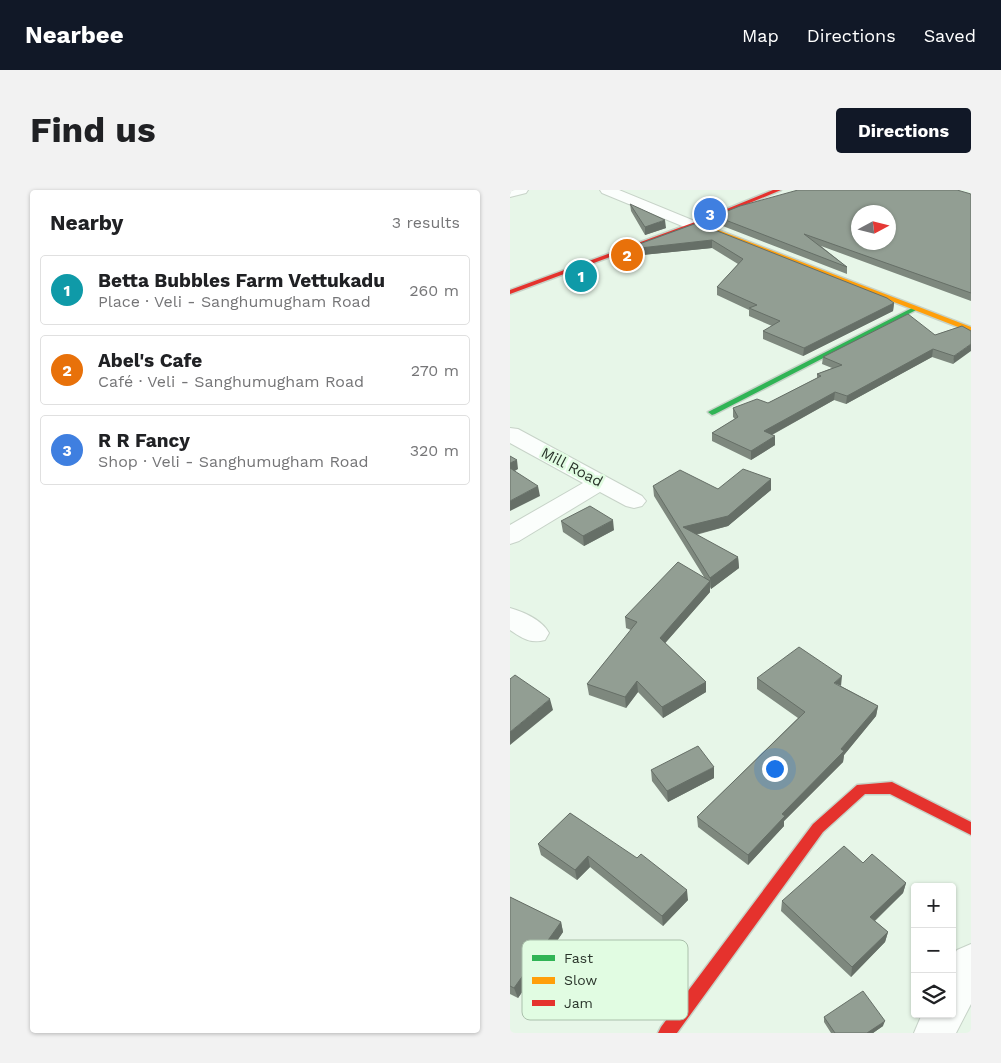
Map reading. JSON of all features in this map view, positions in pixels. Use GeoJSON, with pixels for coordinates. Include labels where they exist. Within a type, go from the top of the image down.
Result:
{"type":"FeatureCollection","features":[{"type":"Feature","properties":{"kind":"street"},"geometry":{"type":"LineString","coordinates":[[510,193],[521,190]]}},
{"type":"Feature","properties":{"kind":"street"},"geometry":{"type":"LineString","coordinates":[[607,190],[971,330]]}},
{"type":"Feature","properties":{"kind":"street"},"geometry":{"type":"LineString","coordinates":[[510,292],[694,224],[778,190]]}},
{"type":"Feature","properties":{"kind":"street"},"geometry":{"type":"LineString","coordinates":[[712,412],[916,308]]}},
{"type":"Feature","properties":{"kind":"street","name":"Mill Road"},"geometry":{"type":"LineString","coordinates":[[510,434],[634,501]]}},
{"type":"Feature","properties":{"kind":"street"},"geometry":{"type":"LineString","coordinates":[[510,536],[600,482]]}},
{"type":"Feature","properties":{"kind":"street"},"geometry":{"type":"LineString","coordinates":[[510,617],[535,634]]}},
{"type":"Feature","properties":{"kind":"street"},"geometry":{"type":"LineString","coordinates":[[688,1004],[818,828],[862,789],[892,788],[971,829]]}},
{"type":"Feature","properties":{"kind":"street"},"geometry":{"type":"LineString","coordinates":[[956,991],[971,963]]}},
{"type":"Feature","properties":{"kind":"street"},"geometry":{"type":"LineString","coordinates":[[935,1033],[942,1018]]}},
{"type":"Feature","properties":{"kind":"street"},"geometry":{"type":"LineString","coordinates":[[667,1033],[677,1020]]}},
{"type":"Feature","properties":{"kind":"building"},"geometry":{"type":"Polygon","coordinates":[[[798,190],[957,190],[971,194],[971,293],[804,234],[847,267],[715,216],[740,206],[798,190]]]}},
{"type":"Feature","properties":{"kind":"building"},"geometry":{"type":"Polygon","coordinates":[[[630,204],[665,220],[645,227],[630,204]]]}},
{"type":"Feature","properties":{"kind":"building"},"geometry":{"type":"Polygon","coordinates":[[[697,223],[887,298],[894,303],[804,348],[763,331],[780,321],[749,308],[757,305],[717,287],[743,259],[712,240],[631,249],[631,247],[697,223]]]}},
{"type":"Feature","properties":{"kind":"building"},"geometry":{"type":"Polygon","coordinates":[[[908,314],[935,335],[962,326],[971,331],[971,344],[954,356],[933,349],[847,396],[835,392],[764,431],[775,436],[751,451],[712,433],[738,417],[733,408],[757,399],[768,403],[821,376],[817,374],[842,365],[823,357],[908,314]]]}},
{"type":"Feature","properties":{"kind":"building"},"geometry":{"type":"Polygon","coordinates":[[[510,456],[517,460],[510,463],[510,456]]]}},
{"type":"Feature","properties":{"kind":"building"},"geometry":{"type":"Polygon","coordinates":[[[510,468],[538,486],[510,501],[510,468]]]}},
{"type":"Feature","properties":{"kind":"building"},"geometry":{"type":"Polygon","coordinates":[[[743,469],[771,479],[728,516],[683,527],[738,557],[710,578],[653,486],[680,470],[718,489],[743,469]]]}},
{"type":"Feature","properties":{"kind":"building"},"geometry":{"type":"Polygon","coordinates":[[[590,506],[613,520],[583,536],[561,521],[590,506]]]}},
{"type":"Feature","properties":{"kind":"building"},"geometry":{"type":"Polygon","coordinates":[[[678,562],[710,581],[660,638],[706,682],[662,707],[637,681],[625,697],[587,684],[637,622],[625,617],[678,562]]]}},
{"type":"Feature","properties":{"kind":"building"},"geometry":{"type":"Polygon","coordinates":[[[799,647],[842,676],[834,683],[878,706],[841,749],[844,751],[782,814],[785,816],[748,855],[697,817],[805,712],[757,678],[799,647]]]}},
{"type":"Feature","properties":{"kind":"building"},"geometry":{"type":"Polygon","coordinates":[[[515,675],[550,699],[510,732],[510,679],[515,675]]]}},
{"type":"Feature","properties":{"kind":"building"},"geometry":{"type":"Polygon","coordinates":[[[698,746],[714,767],[667,791],[651,770],[698,746]]]}},
{"type":"Feature","properties":{"kind":"building"},"geometry":{"type":"Polygon","coordinates":[[[570,813],[637,858],[641,854],[687,890],[662,916],[588,856],[575,870],[538,844],[570,813]]]}},
{"type":"Feature","properties":{"kind":"building"},"geometry":{"type":"Polygon","coordinates":[[[844,846],[863,863],[872,854],[906,883],[870,917],[888,932],[852,967],[782,901],[844,846]]]}},
{"type":"Feature","properties":{"kind":"building"},"geometry":{"type":"Polygon","coordinates":[[[510,897],[561,922],[548,940],[522,940],[522,977],[514,988],[510,986],[510,897]]]}},
{"type":"Feature","properties":{"kind":"building"},"geometry":{"type":"Polygon","coordinates":[[[863,991],[885,1021],[867,1033],[835,1033],[824,1017],[863,991]]]}},
{"type":"Feature","properties":{"kind":"traffic: fast"},"geometry":{"type":"LineString","coordinates":[[712,412],[916,308]]}},
{"type":"Feature","properties":{"kind":"traffic: slow"},"geometry":{"type":"LineString","coordinates":[[698,224],[971,330]]}},
{"type":"Feature","properties":{"kind":"traffic: jam"},"geometry":{"type":"LineString","coordinates":[[510,292],[697,223],[778,190]]}},
{"type":"Feature","properties":{"kind":"traffic: jam"},"geometry":{"type":"LineString","coordinates":[[688,1004],[818,828],[862,789],[892,788],[971,829]]}},
{"type":"Feature","properties":{"kind":"traffic: jam"},"geometry":{"type":"LineString","coordinates":[[667,1033],[677,1020]]}},
{"type":"Feature","properties":{"kind":"place","name":"R R Fancy"},"geometry":{"type":"Point","coordinates":[710,214]}},
{"type":"Feature","properties":{"kind":"place","name":"Abel's Cafe"},"geometry":{"type":"Point","coordinates":[627,255]}},
{"type":"Feature","properties":{"kind":"place","name":"Betta Bubbles Farm Vettukadu"},"geometry":{"type":"Point","coordinates":[581,276]}}]}
